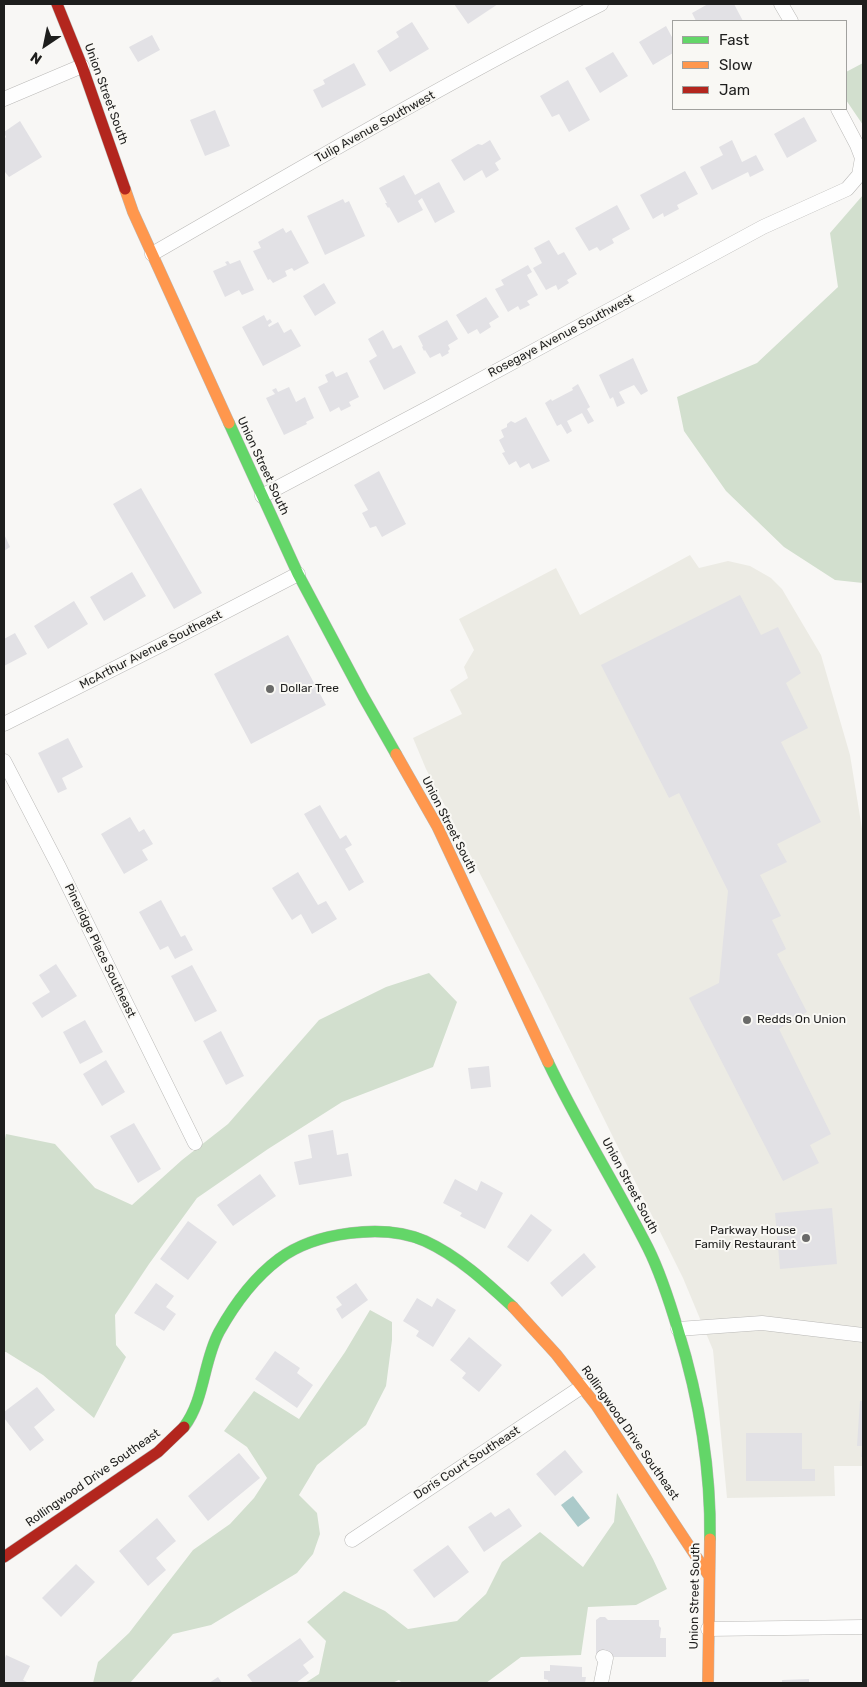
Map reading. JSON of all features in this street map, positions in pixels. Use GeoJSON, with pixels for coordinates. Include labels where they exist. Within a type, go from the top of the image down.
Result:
{"type":"FeatureCollection","features":[{"type":"Feature","properties":{"kind":"main road","name":"Union Street South"},"geometry":{"type":"LineString","coordinates":[[57,4],[82,66],[133,212],[298,574],[363,696],[437,826],[550,1066],[648,1250],[671,1305],[699,1408],[705,1449],[710,1525],[708,1683]]}},
{"type":"Feature","properties":{"kind":"main road","name":"Rollingwood Drive Southeast"},"geometry":{"type":"LineString","coordinates":[[4,1557],[158,1452],[176,1436],[188,1421],[195,1405],[215,1339],[225,1322],[260,1276],[275,1262],[313,1241],[341,1234],[387,1231],[409,1236],[437,1248],[460,1262],[490,1285],[518,1312],[583,1386],[685,1536],[709,1576]]}},
{"type":"Feature","properties":{"kind":"street","name":"Tulip Avenue Southwest"},"geometry":{"type":"LineString","coordinates":[[152,254],[251,196],[533,38],[601,4]]}},
{"type":"Feature","properties":{"kind":"street"},"geometry":{"type":"LineString","coordinates":[[781,4],[789,20]]}},
{"type":"Feature","properties":{"kind":"street"},"geometry":{"type":"LineString","coordinates":[[4,99],[82,66]]}},
{"type":"Feature","properties":{"kind":"street","name":"Rosegaye Avenue Southwest"},"geometry":{"type":"LineString","coordinates":[[262,496],[763,227],[847,189],[859,176],[862,158],[858,144],[839,110]]}},
{"type":"Feature","properties":{"kind":"street","name":"McArthur Avenue Southeast"},"geometry":{"type":"LineString","coordinates":[[4,724],[298,574]]}},
{"type":"Feature","properties":{"kind":"street","name":"Pineridge Place Southeast"},"geometry":{"type":"LineString","coordinates":[[4,761],[59,867],[195,1143]]}},
{"type":"Feature","properties":{"kind":"street"},"geometry":{"type":"LineString","coordinates":[[678,1329],[762,1323],[863,1335]]}},
{"type":"Feature","properties":{"kind":"street","name":"Doris Court Southeast"},"geometry":{"type":"LineString","coordinates":[[352,1540],[583,1386]]}},
{"type":"Feature","properties":{"kind":"street"},"geometry":{"type":"LineString","coordinates":[[708,1630],[863,1627]]}},
{"type":"Feature","properties":{"kind":"street"},"geometry":{"type":"LineString","coordinates":[[601,1683],[606,1658],[603,1657]]}},
{"type":"Feature","properties":{"kind":"shaded area"},"geometry":{"type":"Polygon","coordinates":[[[690,555],[699,568],[728,561],[750,566],[771,578],[782,589],[821,655],[850,755],[863,835],[863,1466],[834,1466],[835,1496],[727,1498],[713,1350],[683,1278],[542,994],[426,769],[413,738],[462,714],[450,690],[468,678],[464,667],[474,650],[459,619],[556,568],[580,615],[690,555]]]}},
{"type":"Feature","properties":{"kind":"green space"},"geometry":{"type":"Polygon","coordinates":[[[863,63],[863,125],[847,101],[847,71],[863,63]]]}},
{"type":"Feature","properties":{"kind":"green space"},"geometry":{"type":"Polygon","coordinates":[[[863,195],[863,583],[835,580],[784,547],[726,491],[684,431],[677,397],[757,363],[838,287],[830,233],[863,195]]]}},
{"type":"Feature","properties":{"kind":"green space"},"geometry":{"type":"Polygon","coordinates":[[[429,973],[457,1002],[433,1067],[342,1102],[268,1149],[197,1198],[115,1315],[116,1345],[126,1357],[94,1418],[43,1375],[4,1352],[4,1143],[6,1134],[55,1144],[95,1188],[132,1205],[182,1160],[228,1124],[319,1020],[386,987],[429,973]]]}},
{"type":"Feature","properties":{"kind":"green space"},"geometry":{"type":"Polygon","coordinates":[[[370,1310],[392,1322],[392,1340],[386,1386],[366,1425],[317,1465],[299,1495],[317,1513],[320,1534],[313,1554],[297,1573],[211,1625],[173,1634],[130,1683],[93,1683],[98,1662],[129,1633],[193,1550],[230,1524],[254,1498],[267,1478],[247,1447],[224,1431],[254,1391],[299,1419],[345,1352],[370,1310]]]}},
{"type":"Feature","properties":{"kind":"green space"},"geometry":{"type":"Polygon","coordinates":[[[617,1493],[667,1589],[636,1605],[588,1607],[581,1655],[521,1657],[486,1683],[402,1683],[399,1680],[392,1683],[305,1683],[319,1674],[326,1641],[307,1622],[344,1591],[385,1611],[408,1629],[457,1621],[486,1594],[502,1562],[540,1532],[583,1567],[614,1522],[617,1493]]]}},
{"type":"Feature","properties":{"kind":"water"},"geometry":{"type":"Polygon","coordinates":[[[573,1496],[590,1518],[578,1527],[561,1505],[573,1496]]]}},
{"type":"Feature","properties":{"kind":"building"},"geometry":{"type":"Polygon","coordinates":[[[454,4],[498,4],[468,24],[454,4]]]}},
{"type":"Feature","properties":{"kind":"building"},"geometry":{"type":"Polygon","coordinates":[[[708,4],[734,4],[742,20],[696,20],[692,13],[708,4]]]}},
{"type":"Feature","properties":{"kind":"building"},"geometry":{"type":"Polygon","coordinates":[[[412,22],[429,49],[390,72],[377,51],[399,37],[396,32],[412,22]]]}},
{"type":"Feature","properties":{"kind":"building"},"geometry":{"type":"Polygon","coordinates":[[[666,26],[672,37],[672,54],[653,65],[639,42],[666,26]]]}},
{"type":"Feature","properties":{"kind":"building"},"geometry":{"type":"Polygon","coordinates":[[[152,35],[160,50],[138,62],[129,47],[152,35]]]}},
{"type":"Feature","properties":{"kind":"building"},"geometry":{"type":"Polygon","coordinates":[[[613,52],[628,76],[600,93],[585,68],[613,52]]]}},
{"type":"Feature","properties":{"kind":"building"},"geometry":{"type":"Polygon","coordinates":[[[354,63],[366,85],[322,108],[313,90],[325,84],[323,80],[354,63]]]}},
{"type":"Feature","properties":{"kind":"building"},"geometry":{"type":"Polygon","coordinates":[[[568,80],[590,120],[569,132],[559,114],[552,117],[540,96],[568,80]]]}},
{"type":"Feature","properties":{"kind":"building"},"geometry":{"type":"Polygon","coordinates":[[[215,110],[230,146],[205,156],[190,120],[215,110]]]}},
{"type":"Feature","properties":{"kind":"building"},"geometry":{"type":"Polygon","coordinates":[[[804,117],[817,141],[787,158],[774,134],[804,117]]]}},
{"type":"Feature","properties":{"kind":"building"},"geometry":{"type":"Polygon","coordinates":[[[20,121],[42,157],[9,177],[4,172],[4,139],[6,137],[4,132],[20,121]]]}},
{"type":"Feature","properties":{"kind":"building"},"geometry":{"type":"Polygon","coordinates":[[[490,140],[501,159],[495,163],[499,170],[486,178],[482,170],[464,181],[451,160],[478,144],[482,145],[490,140]]]}},
{"type":"Feature","properties":{"kind":"building"},"geometry":{"type":"Polygon","coordinates":[[[732,140],[742,162],[756,155],[764,170],[750,177],[748,172],[712,190],[700,167],[723,155],[719,147],[732,140]]]}},
{"type":"Feature","properties":{"kind":"building"},"geometry":{"type":"Polygon","coordinates":[[[685,171],[698,194],[677,205],[679,209],[664,217],[663,213],[653,219],[640,195],[685,171]]]}},
{"type":"Feature","properties":{"kind":"building"},"geometry":{"type":"Polygon","coordinates":[[[404,175],[415,195],[439,182],[455,212],[435,223],[422,198],[418,201],[423,210],[398,223],[385,203],[387,203],[379,188],[404,175]]]}},
{"type":"Feature","properties":{"kind":"building"},"geometry":{"type":"Polygon","coordinates":[[[343,199],[345,203],[349,201],[365,236],[325,255],[307,216],[343,199]]]}},
{"type":"Feature","properties":{"kind":"building"},"geometry":{"type":"Polygon","coordinates":[[[617,205],[630,229],[612,239],[614,243],[600,251],[597,247],[589,251],[575,228],[617,205]]]}},
{"type":"Feature","properties":{"kind":"building"},"geometry":{"type":"Polygon","coordinates":[[[283,228],[286,233],[291,230],[309,263],[294,271],[292,268],[285,271],[287,276],[273,283],[270,279],[268,280],[253,251],[261,248],[258,242],[283,228]]]}},
{"type":"Feature","properties":{"kind":"building"},"geometry":{"type":"Polygon","coordinates":[[[549,240],[558,255],[564,252],[577,274],[567,280],[569,283],[558,290],[556,285],[546,290],[533,268],[542,263],[534,248],[549,240]]]}},
{"type":"Feature","properties":{"kind":"building"},"geometry":{"type":"Polygon","coordinates":[[[240,260],[254,290],[242,295],[239,290],[225,297],[213,271],[227,265],[225,262],[228,261],[230,264],[240,260]]]}},
{"type":"Feature","properties":{"kind":"building"},"geometry":{"type":"Polygon","coordinates":[[[528,265],[532,272],[527,275],[538,295],[527,301],[530,305],[520,310],[518,306],[508,312],[495,289],[504,285],[501,280],[528,265]]]}},
{"type":"Feature","properties":{"kind":"building"},"geometry":{"type":"Polygon","coordinates":[[[324,283],[336,303],[315,316],[303,296],[324,283]]]}},
{"type":"Feature","properties":{"kind":"building"},"geometry":{"type":"Polygon","coordinates":[[[486,297],[499,317],[489,323],[491,327],[480,334],[477,329],[468,334],[456,315],[486,297]]]}},
{"type":"Feature","properties":{"kind":"building"},"geometry":{"type":"Polygon","coordinates":[[[264,315],[267,321],[270,319],[272,322],[268,325],[269,327],[278,322],[284,333],[291,329],[301,346],[263,366],[242,327],[264,315]]]}},
{"type":"Feature","properties":{"kind":"building"},"geometry":{"type":"Polygon","coordinates":[[[447,320],[458,339],[448,345],[449,353],[442,357],[440,353],[430,358],[424,351],[418,336],[447,320]]]}},
{"type":"Feature","properties":{"kind":"building"},"geometry":{"type":"Polygon","coordinates":[[[383,330],[393,349],[401,345],[416,373],[384,390],[369,361],[377,356],[368,339],[383,330]]]}},
{"type":"Feature","properties":{"kind":"building"},"geometry":{"type":"Polygon","coordinates":[[[633,358],[648,391],[641,395],[634,385],[619,392],[625,403],[617,407],[613,397],[610,399],[599,375],[633,358]]]}},
{"type":"Feature","properties":{"kind":"building"},"geometry":{"type":"Polygon","coordinates":[[[333,371],[336,377],[347,372],[359,397],[349,402],[351,406],[341,411],[339,407],[330,412],[318,387],[328,382],[325,375],[333,371]]]}},
{"type":"Feature","properties":{"kind":"building"},"geometry":{"type":"Polygon","coordinates":[[[578,384],[590,407],[587,409],[594,421],[588,424],[582,413],[567,421],[572,431],[567,434],[561,424],[557,426],[545,403],[573,390],[572,388],[578,384]]]}},
{"type":"Feature","properties":{"kind":"building"},"geometry":{"type":"Polygon","coordinates":[[[289,387],[296,402],[305,397],[314,418],[306,422],[307,424],[284,435],[266,398],[275,394],[272,390],[276,388],[278,392],[289,387]]]}},
{"type":"Feature","properties":{"kind":"building"},"geometry":{"type":"Polygon","coordinates":[[[526,417],[550,461],[532,469],[529,463],[520,468],[516,461],[509,465],[502,453],[505,452],[499,440],[504,437],[501,430],[507,427],[507,424],[511,421],[515,423],[526,417]]]}},
{"type":"Feature","properties":{"kind":"building"},"geometry":{"type":"Polygon","coordinates":[[[379,471],[406,524],[382,537],[376,526],[370,528],[362,513],[368,510],[354,485],[379,471]]]}},
{"type":"Feature","properties":{"kind":"building"},"geometry":{"type":"Polygon","coordinates":[[[141,488],[202,593],[174,609],[113,504],[141,488]]]}},
{"type":"Feature","properties":{"kind":"building"},"geometry":{"type":"Polygon","coordinates":[[[4,534],[10,547],[4,551],[4,534]]]}},
{"type":"Feature","properties":{"kind":"building"},"geometry":{"type":"Polygon","coordinates":[[[132,572],[146,596],[104,621],[90,597],[132,572]]]}},
{"type":"Feature","properties":{"kind":"building"},"geometry":{"type":"Polygon","coordinates":[[[740,595],[761,635],[778,627],[801,673],[786,683],[808,728],[781,742],[821,822],[777,844],[787,862],[760,875],[781,916],[772,920],[786,949],[777,954],[807,1012],[779,1029],[831,1134],[810,1145],[819,1163],[783,1181],[689,998],[719,983],[728,891],[679,793],[669,798],[601,665],[740,595]]]}},
{"type":"Feature","properties":{"kind":"building"},"geometry":{"type":"Polygon","coordinates":[[[74,601],[88,624],[48,649],[34,626],[74,601]]]}},
{"type":"Feature","properties":{"kind":"building"},"geometry":{"type":"Polygon","coordinates":[[[15,633],[27,654],[4,666],[4,639],[15,633]]]}},
{"type":"Feature","properties":{"kind":"building","name":"Dollar Tree"},"geometry":{"type":"Polygon","coordinates":[[[288,635],[326,705],[251,744],[214,674],[288,635]]]}},
{"type":"Feature","properties":{"kind":"building"},"geometry":{"type":"Polygon","coordinates":[[[68,738],[83,767],[62,778],[67,789],[58,793],[38,753],[68,738]]]}},
{"type":"Feature","properties":{"kind":"building"},"geometry":{"type":"Polygon","coordinates":[[[320,805],[340,839],[346,835],[352,845],[345,849],[364,882],[349,891],[304,814],[320,805]]]}},
{"type":"Feature","properties":{"kind":"building"},"geometry":{"type":"Polygon","coordinates":[[[130,817],[139,832],[144,829],[153,844],[142,850],[148,860],[124,874],[101,834],[130,817]]]}},
{"type":"Feature","properties":{"kind":"building"},"geometry":{"type":"Polygon","coordinates":[[[298,872],[318,905],[326,901],[337,919],[312,934],[301,914],[292,920],[272,888],[298,872]]]}},
{"type":"Feature","properties":{"kind":"building"},"geometry":{"type":"Polygon","coordinates":[[[161,900],[181,937],[185,935],[193,950],[175,959],[168,946],[160,950],[139,912],[161,900]]]}},
{"type":"Feature","properties":{"kind":"building"},"geometry":{"type":"Polygon","coordinates":[[[56,964],[77,996],[42,1018],[32,1003],[50,992],[39,975],[56,964]]]}},
{"type":"Feature","properties":{"kind":"building"},"geometry":{"type":"Polygon","coordinates":[[[192,965],[217,1011],[195,1022],[171,976],[192,965]]]}},
{"type":"Feature","properties":{"kind":"building"},"geometry":{"type":"Polygon","coordinates":[[[85,1020],[103,1052],[80,1064],[63,1032],[85,1020]]]}},
{"type":"Feature","properties":{"kind":"building"},"geometry":{"type":"Polygon","coordinates":[[[221,1031],[244,1076],[226,1085],[203,1041],[221,1031]]]}},
{"type":"Feature","properties":{"kind":"building"},"geometry":{"type":"Polygon","coordinates":[[[106,1060],[125,1092],[102,1106],[83,1074],[106,1060]]]}},
{"type":"Feature","properties":{"kind":"building"},"geometry":{"type":"Polygon","coordinates":[[[489,1066],[491,1087],[471,1089],[468,1068],[489,1066]]]}},
{"type":"Feature","properties":{"kind":"building"},"geometry":{"type":"Polygon","coordinates":[[[134,1123],[161,1169],[138,1183],[110,1136],[134,1123]]]}},
{"type":"Feature","properties":{"kind":"building"},"geometry":{"type":"Polygon","coordinates":[[[333,1130],[337,1155],[348,1153],[352,1176],[299,1185],[294,1162],[312,1158],[308,1135],[333,1130]]]}},
{"type":"Feature","properties":{"kind":"building"},"geometry":{"type":"Polygon","coordinates":[[[260,1174],[276,1196],[233,1226],[217,1205],[260,1174]]]}},
{"type":"Feature","properties":{"kind":"building"},"geometry":{"type":"Polygon","coordinates":[[[455,1179],[477,1191],[481,1181],[503,1193],[485,1229],[460,1216],[462,1213],[443,1203],[455,1179]]]}},
{"type":"Feature","properties":{"kind":"building","name":"Parkway House Family Restaurant"},"geometry":{"type":"Polygon","coordinates":[[[832,1208],[837,1264],[780,1269],[775,1213],[832,1208]]]}},
{"type":"Feature","properties":{"kind":"building"},"geometry":{"type":"Polygon","coordinates":[[[531,1214],[552,1230],[528,1262],[507,1247],[531,1214]]]}},
{"type":"Feature","properties":{"kind":"building"},"geometry":{"type":"Polygon","coordinates":[[[188,1221],[217,1242],[188,1280],[160,1259],[188,1221]]]}},
{"type":"Feature","properties":{"kind":"building"},"geometry":{"type":"Polygon","coordinates":[[[584,1253],[596,1267],[562,1297],[550,1283],[584,1253]]]}},
{"type":"Feature","properties":{"kind":"building"},"geometry":{"type":"Polygon","coordinates":[[[156,1283],[174,1296],[166,1307],[176,1314],[164,1331],[134,1313],[156,1283]]]}},
{"type":"Feature","properties":{"kind":"building"},"geometry":{"type":"Polygon","coordinates":[[[356,1283],[368,1300],[342,1319],[336,1309],[342,1305],[336,1297],[356,1283]]]}},
{"type":"Feature","properties":{"kind":"building"},"geometry":{"type":"Polygon","coordinates":[[[417,1298],[432,1307],[437,1298],[456,1310],[433,1347],[416,1336],[419,1331],[403,1321],[417,1298]]]}},
{"type":"Feature","properties":{"kind":"building"},"geometry":{"type":"Polygon","coordinates":[[[469,1337],[502,1365],[479,1392],[462,1378],[466,1373],[450,1360],[469,1337]]]}},
{"type":"Feature","properties":{"kind":"building"},"geometry":{"type":"Polygon","coordinates":[[[275,1351],[300,1368],[297,1373],[313,1385],[297,1408],[255,1379],[275,1351]]]}},
{"type":"Feature","properties":{"kind":"building"},"geometry":{"type":"Polygon","coordinates":[[[37,1387],[55,1410],[34,1427],[44,1440],[30,1451],[4,1418],[4,1412],[37,1387]]]}},
{"type":"Feature","properties":{"kind":"building"},"geometry":{"type":"Polygon","coordinates":[[[860,1401],[863,1401],[863,1457],[861,1457],[862,1446],[857,1446],[860,1401]]]}},
{"type":"Feature","properties":{"kind":"building"},"geometry":{"type":"Polygon","coordinates":[[[746,1433],[802,1433],[802,1469],[815,1469],[815,1481],[746,1481],[746,1433]]]}},
{"type":"Feature","properties":{"kind":"building"},"geometry":{"type":"Polygon","coordinates":[[[565,1450],[583,1472],[555,1496],[536,1474],[565,1450]]]}},
{"type":"Feature","properties":{"kind":"building"},"geometry":{"type":"Polygon","coordinates":[[[239,1453],[260,1478],[208,1521],[188,1496],[239,1453]]]}},
{"type":"Feature","properties":{"kind":"building"},"geometry":{"type":"Polygon","coordinates":[[[509,1508],[522,1526],[484,1552],[468,1527],[491,1512],[495,1517],[509,1508]]]}},
{"type":"Feature","properties":{"kind":"building"},"geometry":{"type":"Polygon","coordinates":[[[157,1518],[176,1541],[156,1558],[166,1570],[148,1586],[119,1551],[157,1518]]]}},
{"type":"Feature","properties":{"kind":"building"},"geometry":{"type":"Polygon","coordinates":[[[448,1545],[469,1572],[434,1598],[413,1570],[448,1545]]]}},
{"type":"Feature","properties":{"kind":"building"},"geometry":{"type":"Polygon","coordinates":[[[76,1564],[95,1582],[61,1617],[42,1598],[76,1564]]]}},
{"type":"Feature","properties":{"kind":"building"},"geometry":{"type":"Polygon","coordinates":[[[600,1617],[605,1617],[608,1620],[659,1620],[661,1628],[660,1638],[666,1638],[666,1657],[612,1657],[612,1653],[610,1656],[596,1656],[596,1620],[600,1617]]]}},
{"type":"Feature","properties":{"kind":"building"},"geometry":{"type":"Polygon","coordinates":[[[300,1638],[314,1657],[303,1665],[309,1673],[296,1683],[253,1683],[247,1675],[300,1638]]]}},
{"type":"Feature","properties":{"kind":"building"},"geometry":{"type":"Polygon","coordinates":[[[6,1655],[30,1666],[23,1680],[29,1683],[4,1683],[4,1661],[6,1655]]]}},
{"type":"Feature","properties":{"kind":"building"},"geometry":{"type":"Polygon","coordinates":[[[550,1665],[582,1667],[582,1677],[586,1677],[585,1683],[548,1683],[548,1680],[544,1679],[544,1671],[550,1671],[550,1665]]]}},
{"type":"Feature","properties":{"kind":"building"},"geometry":{"type":"Polygon","coordinates":[[[218,1677],[222,1683],[209,1683],[218,1677]]]}},
{"type":"Feature","properties":{"kind":"building"},"geometry":{"type":"Polygon","coordinates":[[[809,1679],[809,1683],[782,1683],[782,1680],[809,1679]]]}},
{"type":"Feature","properties":{"kind":"traffic: fast"},"geometry":{"type":"LineString","coordinates":[[229,423],[298,574],[396,754]]}},
{"type":"Feature","properties":{"kind":"traffic: fast"},"geometry":{"type":"LineString","coordinates":[[548,1062],[648,1248],[668,1299],[698,1407],[706,1459],[710,1539]]}},
{"type":"Feature","properties":{"kind":"traffic: fast"},"geometry":{"type":"LineString","coordinates":[[184,1427],[196,1405],[214,1344],[231,1312],[253,1283],[270,1266],[294,1250],[311,1242],[350,1233],[390,1232],[408,1235],[425,1241],[449,1254],[482,1279],[513,1307]]}},
{"type":"Feature","properties":{"kind":"traffic: slow"},"geometry":{"type":"LineString","coordinates":[[125,189],[133,212],[229,423]]}},
{"type":"Feature","properties":{"kind":"traffic: slow"},"geometry":{"type":"LineString","coordinates":[[396,754],[437,826],[548,1062]]}},
{"type":"Feature","properties":{"kind":"traffic: slow"},"geometry":{"type":"LineString","coordinates":[[513,1307],[556,1354],[596,1405],[709,1576]]}},
{"type":"Feature","properties":{"kind":"traffic: slow"},"geometry":{"type":"LineString","coordinates":[[708,1683],[710,1539]]}},
{"type":"Feature","properties":{"kind":"traffic: jam"},"geometry":{"type":"LineString","coordinates":[[57,4],[82,66],[125,189]]}},
{"type":"Feature","properties":{"kind":"traffic: jam"},"geometry":{"type":"LineString","coordinates":[[4,1557],[158,1452],[184,1427]]}},
{"type":"Feature","properties":{"kind":"place","name":"Dollar Tree"},"geometry":{"type":"Point","coordinates":[270,689]}},
{"type":"Feature","properties":{"kind":"place","name":"Redds On Union"},"geometry":{"type":"Point","coordinates":[747,1020]}},
{"type":"Feature","properties":{"kind":"place","name":"Parkway House Family Restaurant"},"geometry":{"type":"Point","coordinates":[806,1238]}}]}
